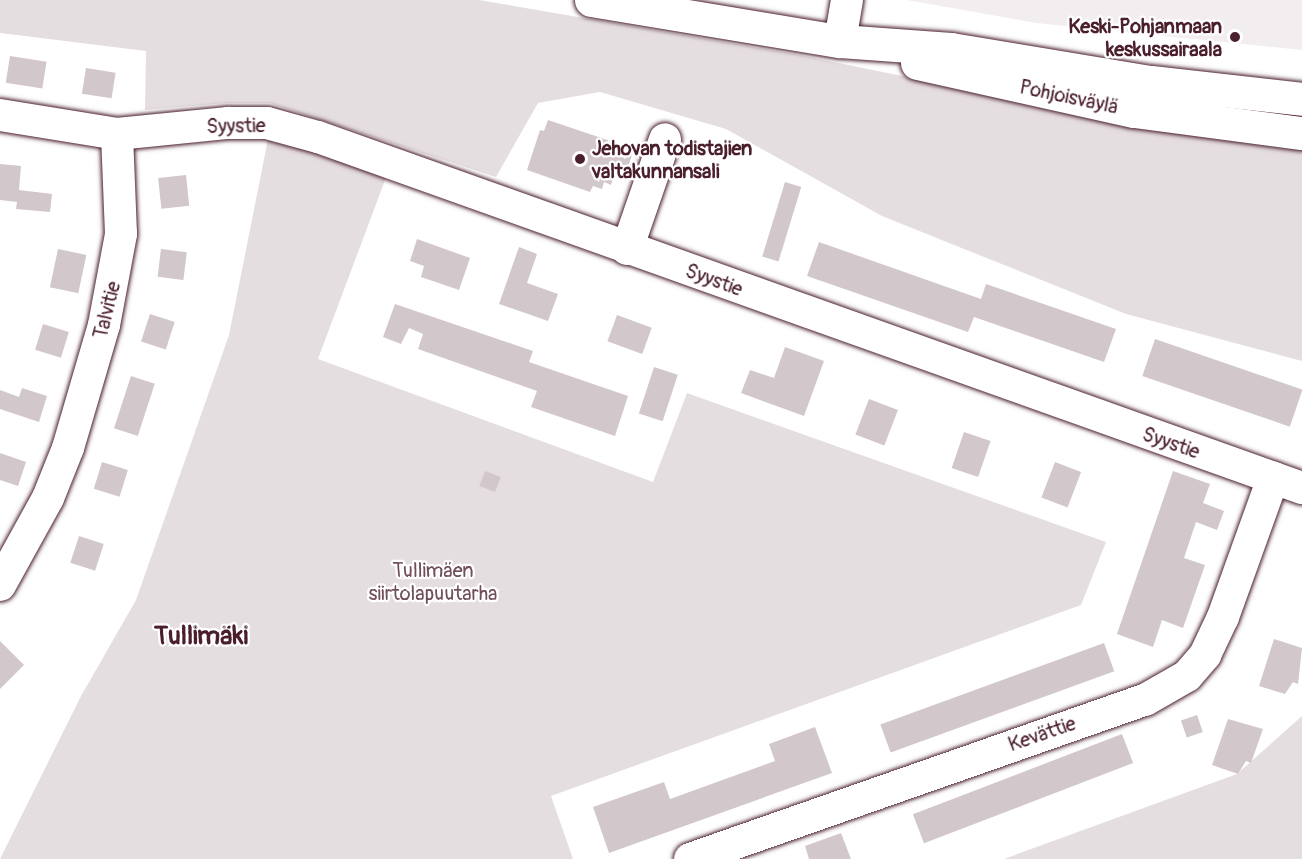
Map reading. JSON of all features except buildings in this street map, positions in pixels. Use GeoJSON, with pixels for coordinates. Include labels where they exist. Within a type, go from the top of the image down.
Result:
{"type":"FeatureCollection","features":[{"type":"Feature","properties":{"kind":"main road","name":"Pohjoisväylä"},"geometry":{"type":"LineString","coordinates":[[591,0],[840,41],[951,49],[1151,82],[1302,99]]}},
{"type":"Feature","properties":{"kind":"main road","name":"Pohjoisväylä"},"geometry":{"type":"LineString","coordinates":[[840,41],[951,72],[1134,111],[1302,134]]}},
{"type":"Feature","properties":{"kind":"street"},"geometry":{"type":"LineString","coordinates":[[840,41],[847,0]]}},
{"type":"Feature","properties":{"kind":"street"},"geometry":{"type":"LineString","coordinates":[[0,115],[117,134]]}},
{"type":"Feature","properties":{"kind":"street","name":"Syystie"},"geometry":{"type":"LineString","coordinates":[[117,134],[228,123],[267,123],[381,158],[627,249],[1302,488]]}},
{"type":"Feature","properties":{"kind":"street","name":"Talvitie"},"geometry":{"type":"LineString","coordinates":[[0,585],[48,498],[68,448],[104,325],[121,234],[117,134]]}},
{"type":"Feature","properties":{"kind":"street"},"geometry":{"type":"LineString","coordinates":[[627,249],[665,139]]}},
{"type":"Feature","properties":{"kind":"street","name":"Kevättie"},"geometry":{"type":"LineString","coordinates":[[690,859],[1145,700],[1187,676],[1205,656],[1223,617],[1273,478]]}},
{"type":"Feature","properties":{"kind":"shaded area","name":"Keski-Pohjanmaan keskussairaala"},"geometry":{"type":"Polygon","coordinates":[[[907,0],[1302,0],[1302,50],[1036,23],[907,0]]]}},
{"type":"Feature","properties":{"kind":"green space"},"geometry":{"type":"Polygon","coordinates":[[[0,0],[479,0],[799,55],[1138,124],[1230,140],[1302,147],[1302,361],[1126,314],[882,216],[726,129],[600,92],[538,103],[496,177],[269,103],[226,103],[145,110],[146,51],[0,33],[0,0]]]}},
{"type":"Feature","properties":{"kind":"green space","name":"Tullimäen siirtolapuutarha"},"geometry":{"type":"Polygon","coordinates":[[[269,134],[387,175],[318,359],[653,482],[687,393],[1106,542],[1081,605],[551,796],[573,859],[0,859],[81,696],[136,600],[229,335],[269,134]]]}},
{"type":"Feature","properties":{"kind":"green space"},"geometry":{"type":"Polygon","coordinates":[[[1302,716],[1302,859],[1004,859],[1237,774],[1302,716]]]}},
{"type":"Feature","properties":{"kind":"place","name":"Keski-Pohjanmaan keskussairaala"},"geometry":{"type":"Point","coordinates":[1235,37]}},
{"type":"Feature","properties":{"kind":"place","name":"Jehovan todistajien valtakunnansali"},"geometry":{"type":"Point","coordinates":[580,159]}},
{"type":"Feature","properties":{"kind":"district","name":"Tullimäki"},"geometry":{"type":"Point","coordinates":[201,637]}}]}
